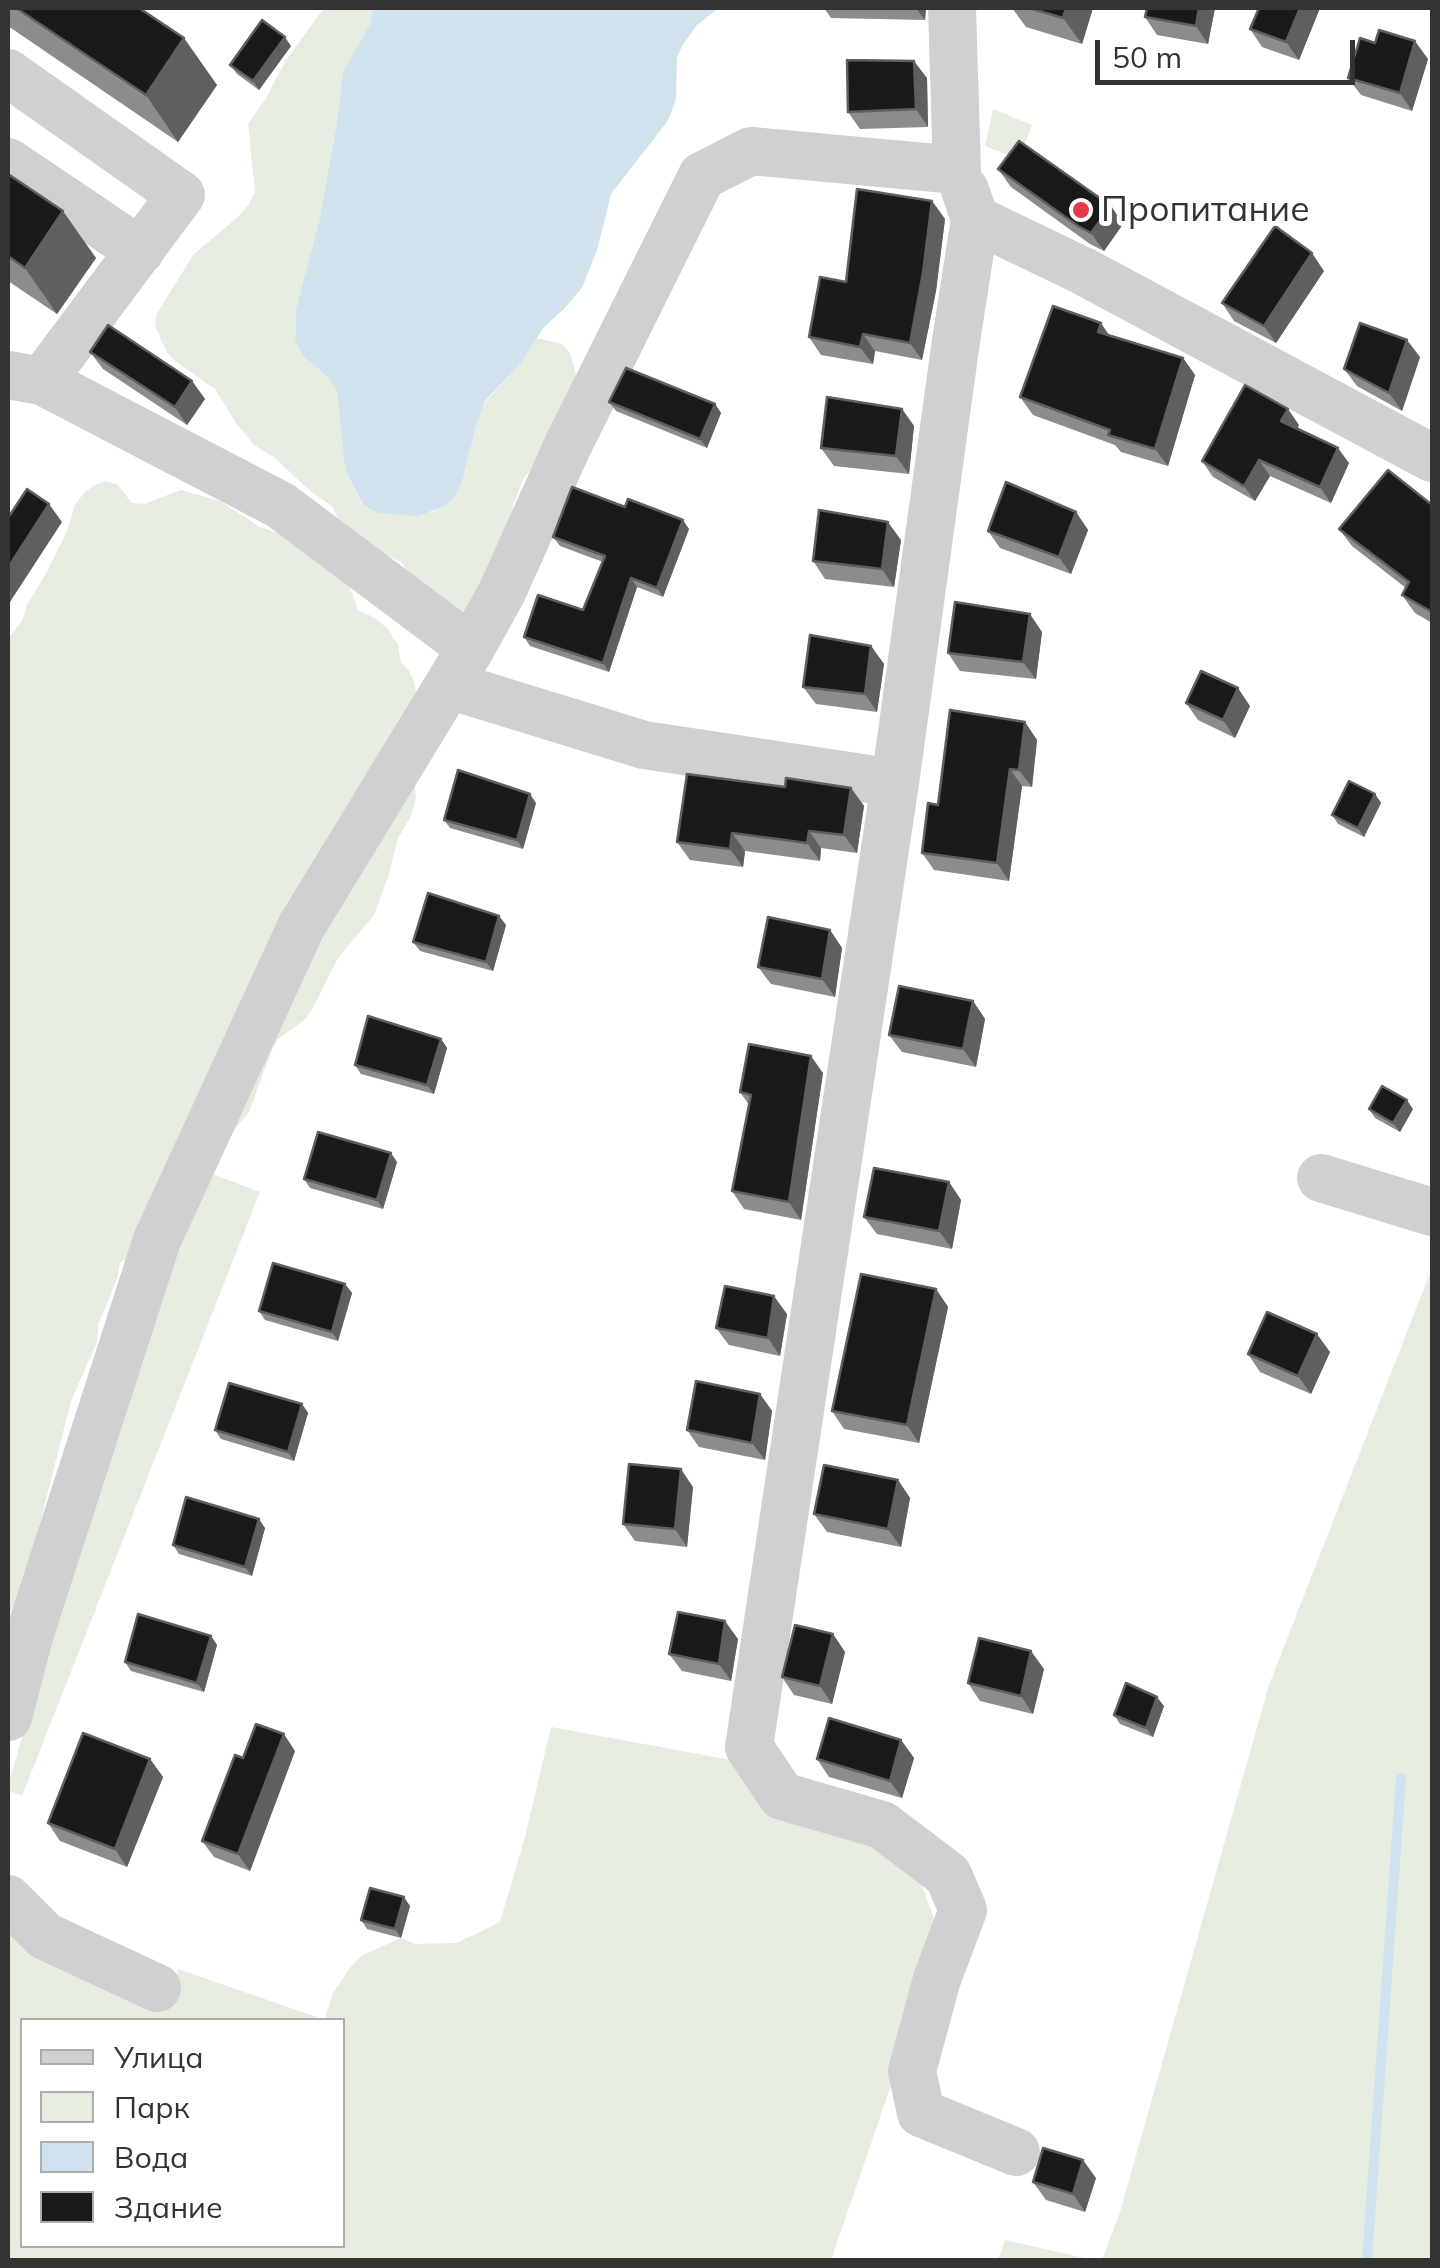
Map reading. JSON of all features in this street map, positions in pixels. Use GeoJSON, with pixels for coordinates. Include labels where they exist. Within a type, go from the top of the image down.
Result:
{"type":"FeatureCollection","features":[{"type":"Feature","properties":{"kind":"street"},"geometry":{"type":"LineString","coordinates":[[952,8],[958,170],[975,219],[749,1747],[782,1796],[882,1825],[948,1874],[962,1910],[937,1979],[912,2071],[921,2113],[1016,2152]]}},
{"type":"Feature","properties":{"kind":"street"},"geometry":{"type":"LineString","coordinates":[[8,74],[181,195],[140,251],[25,378],[280,505],[460,666],[644,745],[894,783]]}},
{"type":"Feature","properties":{"kind":"street"},"geometry":{"type":"LineString","coordinates":[[8,1717],[30,1633],[158,1240],[301,927],[502,592],[568,445],[702,176],[750,150],[958,170]]}},
{"type":"Feature","properties":{"kind":"street"},"geometry":{"type":"LineString","coordinates":[[8,162],[140,251]]}},
{"type":"Feature","properties":{"kind":"street"},"geometry":{"type":"LineString","coordinates":[[975,219],[1101,280],[1432,458]]}},
{"type":"Feature","properties":{"kind":"street"},"geometry":{"type":"LineString","coordinates":[[1321,1178],[1432,1212]]}},
{"type":"Feature","properties":{"kind":"street"},"geometry":{"type":"LineString","coordinates":[[8,1899],[45,1936],[158,1988]]}},
{"type":"Feature","properties":{"kind":"green space"},"geometry":{"type":"Polygon","coordinates":[[[324,8],[372,8],[370,24],[343,71],[319,222],[296,308],[295,342],[337,391],[344,460],[362,505],[377,513],[432,512],[446,506],[456,495],[486,401],[521,363],[537,338],[562,344],[570,353],[579,385],[523,480],[508,526],[469,613],[458,615],[417,583],[401,562],[379,551],[338,519],[332,506],[254,445],[215,389],[167,352],[155,326],[157,313],[194,254],[239,216],[255,192],[248,124],[286,60],[324,8]]]}},
{"type":"Feature","properties":{"kind":"green space"},"geometry":{"type":"Polygon","coordinates":[[[993,109],[1032,125],[1019,159],[985,146],[993,109]]]}},
{"type":"Feature","properties":{"kind":"green space"},"geometry":{"type":"Polygon","coordinates":[[[106,481],[118,485],[132,503],[144,504],[181,490],[220,501],[260,527],[283,535],[349,585],[358,610],[388,629],[398,645],[401,662],[414,681],[418,704],[416,798],[398,838],[374,915],[338,958],[311,1012],[277,1040],[249,1112],[138,1250],[120,1263],[98,1325],[97,1342],[71,1401],[25,1582],[8,1617],[8,639],[22,621],[48,570],[75,505],[93,486],[106,481]]]}},
{"type":"Feature","properties":{"kind":"green space"},"geometry":{"type":"Polygon","coordinates":[[[205,1171],[260,1192],[22,1796],[8,1790],[8,1785],[54,1630],[205,1171]]]}},
{"type":"Feature","properties":{"kind":"green space"},"geometry":{"type":"Polygon","coordinates":[[[1432,1268],[1432,2260],[1102,2260],[1120,2212],[1269,1685],[1432,1268]]]}},
{"type":"Feature","properties":{"kind":"green space"},"geometry":{"type":"Polygon","coordinates":[[[551,1727],[731,1760],[875,1837],[920,1880],[936,1924],[897,2068],[831,2260],[8,2260],[8,1920],[46,1949],[167,2010],[178,1969],[319,2018],[20,2018],[20,2248],[345,2248],[345,2018],[327,2018],[333,1993],[361,1956],[401,1938],[415,1944],[457,1943],[500,1922],[551,1727]]]}},
{"type":"Feature","properties":{"kind":"green space"},"geometry":{"type":"Polygon","coordinates":[[[1005,2240],[1093,2260],[998,2260],[1005,2240]]]}},
{"type":"Feature","properties":{"kind":"water"},"geometry":{"type":"Polygon","coordinates":[[[372,8],[719,8],[697,25],[682,46],[677,58],[672,111],[611,194],[597,250],[582,288],[544,327],[521,363],[485,401],[456,495],[446,506],[418,516],[377,513],[363,505],[344,460],[337,391],[295,342],[296,308],[319,222],[343,71],[370,24],[372,8]]]}},
{"type":"Feature","properties":{"kind":"building"},"geometry":{"type":"Polygon","coordinates":[[[16,8],[139,8],[184,38],[146,95],[16,8]]]}},
{"type":"Feature","properties":{"kind":"building"},"geometry":{"type":"Polygon","coordinates":[[[1029,8],[1066,8],[1063,18],[1029,8]]]}},
{"type":"Feature","properties":{"kind":"building"},"geometry":{"type":"Polygon","coordinates":[[[1147,8],[1199,8],[1196,26],[1145,17],[1147,8]]]}},
{"type":"Feature","properties":{"kind":"building"},"geometry":{"type":"Polygon","coordinates":[[[1259,8],[1300,8],[1286,42],[1250,29],[1259,8]]]}},
{"type":"Feature","properties":{"kind":"building"},"geometry":{"type":"Polygon","coordinates":[[[262,20],[285,37],[253,81],[230,65],[262,20]]]}},
{"type":"Feature","properties":{"kind":"building"},"geometry":{"type":"Polygon","coordinates":[[[1379,30],[1415,41],[1400,93],[1348,78],[1360,38],[1375,43],[1379,30]]]}},
{"type":"Feature","properties":{"kind":"building"},"geometry":{"type":"Polygon","coordinates":[[[847,60],[914,61],[916,109],[848,112],[847,60]]]}},
{"type":"Feature","properties":{"kind":"building"},"geometry":{"type":"Polygon","coordinates":[[[1019,141],[1111,206],[1091,233],[998,169],[1019,141]]]}},
{"type":"Feature","properties":{"kind":"building"},"geometry":{"type":"Polygon","coordinates":[[[8,174],[63,211],[25,268],[8,256],[8,174]]]}},
{"type":"Feature","properties":{"kind":"building"},"geometry":{"type":"Polygon","coordinates":[[[857,189],[932,201],[910,343],[863,334],[860,347],[809,337],[820,277],[846,282],[857,189]]]}},
{"type":"Feature","properties":{"kind":"building"},"geometry":{"type":"Polygon","coordinates":[[[1275,226],[1312,253],[1264,326],[1222,303],[1275,226]]]}},
{"type":"Feature","properties":{"kind":"building"},"geometry":{"type":"Polygon","coordinates":[[[1053,306],[1101,323],[1098,332],[1183,358],[1155,449],[1108,435],[1110,430],[1020,397],[1053,306]]]}},
{"type":"Feature","properties":{"kind":"building"},"geometry":{"type":"Polygon","coordinates":[[[1360,323],[1407,340],[1389,393],[1344,369],[1360,323]]]}},
{"type":"Feature","properties":{"kind":"building"},"geometry":{"type":"Polygon","coordinates":[[[108,325],[192,381],[175,407],[90,352],[108,325]]]}},
{"type":"Feature","properties":{"kind":"building"},"geometry":{"type":"Polygon","coordinates":[[[626,368],[715,404],[700,439],[609,402],[626,368]]]}},
{"type":"Feature","properties":{"kind":"building"},"geometry":{"type":"Polygon","coordinates":[[[1245,385],[1288,409],[1281,421],[1338,448],[1320,487],[1259,460],[1244,486],[1202,461],[1245,385]]]}},
{"type":"Feature","properties":{"kind":"building"},"geometry":{"type":"Polygon","coordinates":[[[827,397],[902,409],[896,456],[821,448],[827,397]]]}},
{"type":"Feature","properties":{"kind":"building"},"geometry":{"type":"Polygon","coordinates":[[[1388,470],[1432,505],[1432,612],[1402,595],[1409,582],[1339,529],[1388,470]]]}},
{"type":"Feature","properties":{"kind":"building"},"geometry":{"type":"Polygon","coordinates":[[[1006,482],[1076,512],[1059,557],[988,531],[1006,482]]]}},
{"type":"Feature","properties":{"kind":"building"},"geometry":{"type":"Polygon","coordinates":[[[572,487],[625,507],[628,499],[683,520],[657,588],[631,578],[603,663],[524,637],[538,595],[583,610],[605,556],[553,537],[572,487]]]}},
{"type":"Feature","properties":{"kind":"building"},"geometry":{"type":"Polygon","coordinates":[[[27,489],[49,504],[8,568],[8,518],[27,489]]]}},
{"type":"Feature","properties":{"kind":"building"},"geometry":{"type":"Polygon","coordinates":[[[819,510],[888,522],[882,569],[813,561],[819,510]]]}},
{"type":"Feature","properties":{"kind":"building"},"geometry":{"type":"Polygon","coordinates":[[[955,602],[1030,614],[1023,662],[948,653],[955,602]]]}},
{"type":"Feature","properties":{"kind":"building"},"geometry":{"type":"Polygon","coordinates":[[[810,635],[871,646],[865,694],[803,687],[810,635]]]}},
{"type":"Feature","properties":{"kind":"building"},"geometry":{"type":"Polygon","coordinates":[[[1201,671],[1238,688],[1223,720],[1186,703],[1201,671]]]}},
{"type":"Feature","properties":{"kind":"building"},"geometry":{"type":"Polygon","coordinates":[[[950,710],[1025,722],[1019,770],[1010,769],[997,863],[922,853],[928,803],[938,805],[950,710]]]}},
{"type":"Feature","properties":{"kind":"building"},"geometry":{"type":"Polygon","coordinates":[[[458,770],[530,794],[517,840],[444,820],[458,770]]]}},
{"type":"Feature","properties":{"kind":"building"},"geometry":{"type":"Polygon","coordinates":[[[687,774],[785,787],[786,778],[851,788],[844,835],[809,831],[807,843],[732,833],[730,849],[677,842],[687,774]]]}},
{"type":"Feature","properties":{"kind":"building"},"geometry":{"type":"Polygon","coordinates":[[[1349,781],[1375,794],[1358,828],[1332,815],[1349,781]]]}},
{"type":"Feature","properties":{"kind":"building"},"geometry":{"type":"Polygon","coordinates":[[[428,893],[499,916],[486,962],[413,942],[428,893]]]}},
{"type":"Feature","properties":{"kind":"building"},"geometry":{"type":"Polygon","coordinates":[[[768,917],[830,930],[822,979],[758,967],[768,917]]]}},
{"type":"Feature","properties":{"kind":"building"},"geometry":{"type":"Polygon","coordinates":[[[899,986],[973,1001],[963,1049],[889,1035],[899,986]]]}},
{"type":"Feature","properties":{"kind":"building"},"geometry":{"type":"Polygon","coordinates":[[[368,1016],[441,1039],[427,1085],[355,1065],[368,1016]]]}},
{"type":"Feature","properties":{"kind":"building"},"geometry":{"type":"Polygon","coordinates":[[[749,1044],[811,1056],[789,1202],[732,1191],[751,1095],[740,1092],[749,1044]]]}},
{"type":"Feature","properties":{"kind":"building"},"geometry":{"type":"Polygon","coordinates":[[[1382,1086],[1407,1100],[1393,1123],[1369,1109],[1382,1086]]]}},
{"type":"Feature","properties":{"kind":"building"},"geometry":{"type":"Polygon","coordinates":[[[318,1132],[391,1153],[377,1200],[304,1179],[318,1132]]]}},
{"type":"Feature","properties":{"kind":"building"},"geometry":{"type":"Polygon","coordinates":[[[874,1168],[949,1182],[939,1231],[864,1217],[874,1168]]]}},
{"type":"Feature","properties":{"kind":"building"},"geometry":{"type":"Polygon","coordinates":[[[273,1263],[345,1284],[332,1332],[259,1311],[273,1263]]]}},
{"type":"Feature","properties":{"kind":"building"},"geometry":{"type":"Polygon","coordinates":[[[861,1274],[936,1289],[907,1425],[832,1411],[861,1274]]]}},
{"type":"Feature","properties":{"kind":"building"},"geometry":{"type":"Polygon","coordinates":[[[725,1286],[774,1296],[768,1338],[716,1328],[725,1286]]]}},
{"type":"Feature","properties":{"kind":"building"},"geometry":{"type":"Polygon","coordinates":[[[1267,1312],[1317,1334],[1298,1376],[1248,1354],[1267,1312]]]}},
{"type":"Feature","properties":{"kind":"building"},"geometry":{"type":"Polygon","coordinates":[[[696,1381],[760,1394],[752,1443],[687,1430],[696,1381]]]}},
{"type":"Feature","properties":{"kind":"building"},"geometry":{"type":"Polygon","coordinates":[[[229,1383],[302,1404],[288,1452],[215,1430],[229,1383]]]}},
{"type":"Feature","properties":{"kind":"building"},"geometry":{"type":"Polygon","coordinates":[[[629,1464],[681,1469],[675,1529],[623,1524],[629,1464]]]}},
{"type":"Feature","properties":{"kind":"building"},"geometry":{"type":"Polygon","coordinates":[[[824,1465],[898,1480],[888,1529],[814,1514],[824,1465]]]}},
{"type":"Feature","properties":{"kind":"building"},"geometry":{"type":"Polygon","coordinates":[[[186,1497],[259,1519],[245,1567],[173,1545],[186,1497]]]}},
{"type":"Feature","properties":{"kind":"building"},"geometry":{"type":"Polygon","coordinates":[[[678,1612],[725,1621],[719,1664],[669,1654],[678,1612]]]}},
{"type":"Feature","properties":{"kind":"building"},"geometry":{"type":"Polygon","coordinates":[[[138,1614],[211,1636],[197,1683],[125,1662],[138,1614]]]}},
{"type":"Feature","properties":{"kind":"building"},"geometry":{"type":"Polygon","coordinates":[[[795,1625],[833,1634],[820,1686],[782,1677],[795,1625]]]}},
{"type":"Feature","properties":{"kind":"building"},"geometry":{"type":"Polygon","coordinates":[[[979,1638],[1031,1651],[1021,1696],[968,1683],[979,1638]]]}},
{"type":"Feature","properties":{"kind":"building"},"geometry":{"type":"Polygon","coordinates":[[[1126,1683],[1157,1697],[1146,1728],[1114,1715],[1126,1683]]]}},
{"type":"Feature","properties":{"kind":"building"},"geometry":{"type":"Polygon","coordinates":[[[829,1718],[901,1740],[890,1781],[817,1759],[829,1718]]]}},
{"type":"Feature","properties":{"kind":"building"},"geometry":{"type":"Polygon","coordinates":[[[256,1724],[284,1734],[238,1854],[202,1841],[235,1755],[243,1758],[256,1724]]]}},
{"type":"Feature","properties":{"kind":"building"},"geometry":{"type":"Polygon","coordinates":[[[83,1733],[150,1759],[115,1849],[48,1823],[83,1733]]]}},
{"type":"Feature","properties":{"kind":"building"},"geometry":{"type":"Polygon","coordinates":[[[370,1888],[404,1897],[395,1929],[361,1920],[370,1888]]]}},
{"type":"Feature","properties":{"kind":"building"},"geometry":{"type":"Polygon","coordinates":[[[1043,2148],[1083,2160],[1073,2194],[1033,2182],[1043,2148]]]}},
{"type":"Feature","properties":{"kind":"waterway"},"geometry":{"type":"LineString","coordinates":[[1367,2260],[1401,1778]]}},
{"type":"Feature","properties":{"kind":"place","name":"Пропитание"},"geometry":{"type":"Point","coordinates":[1081,210]}}]}
